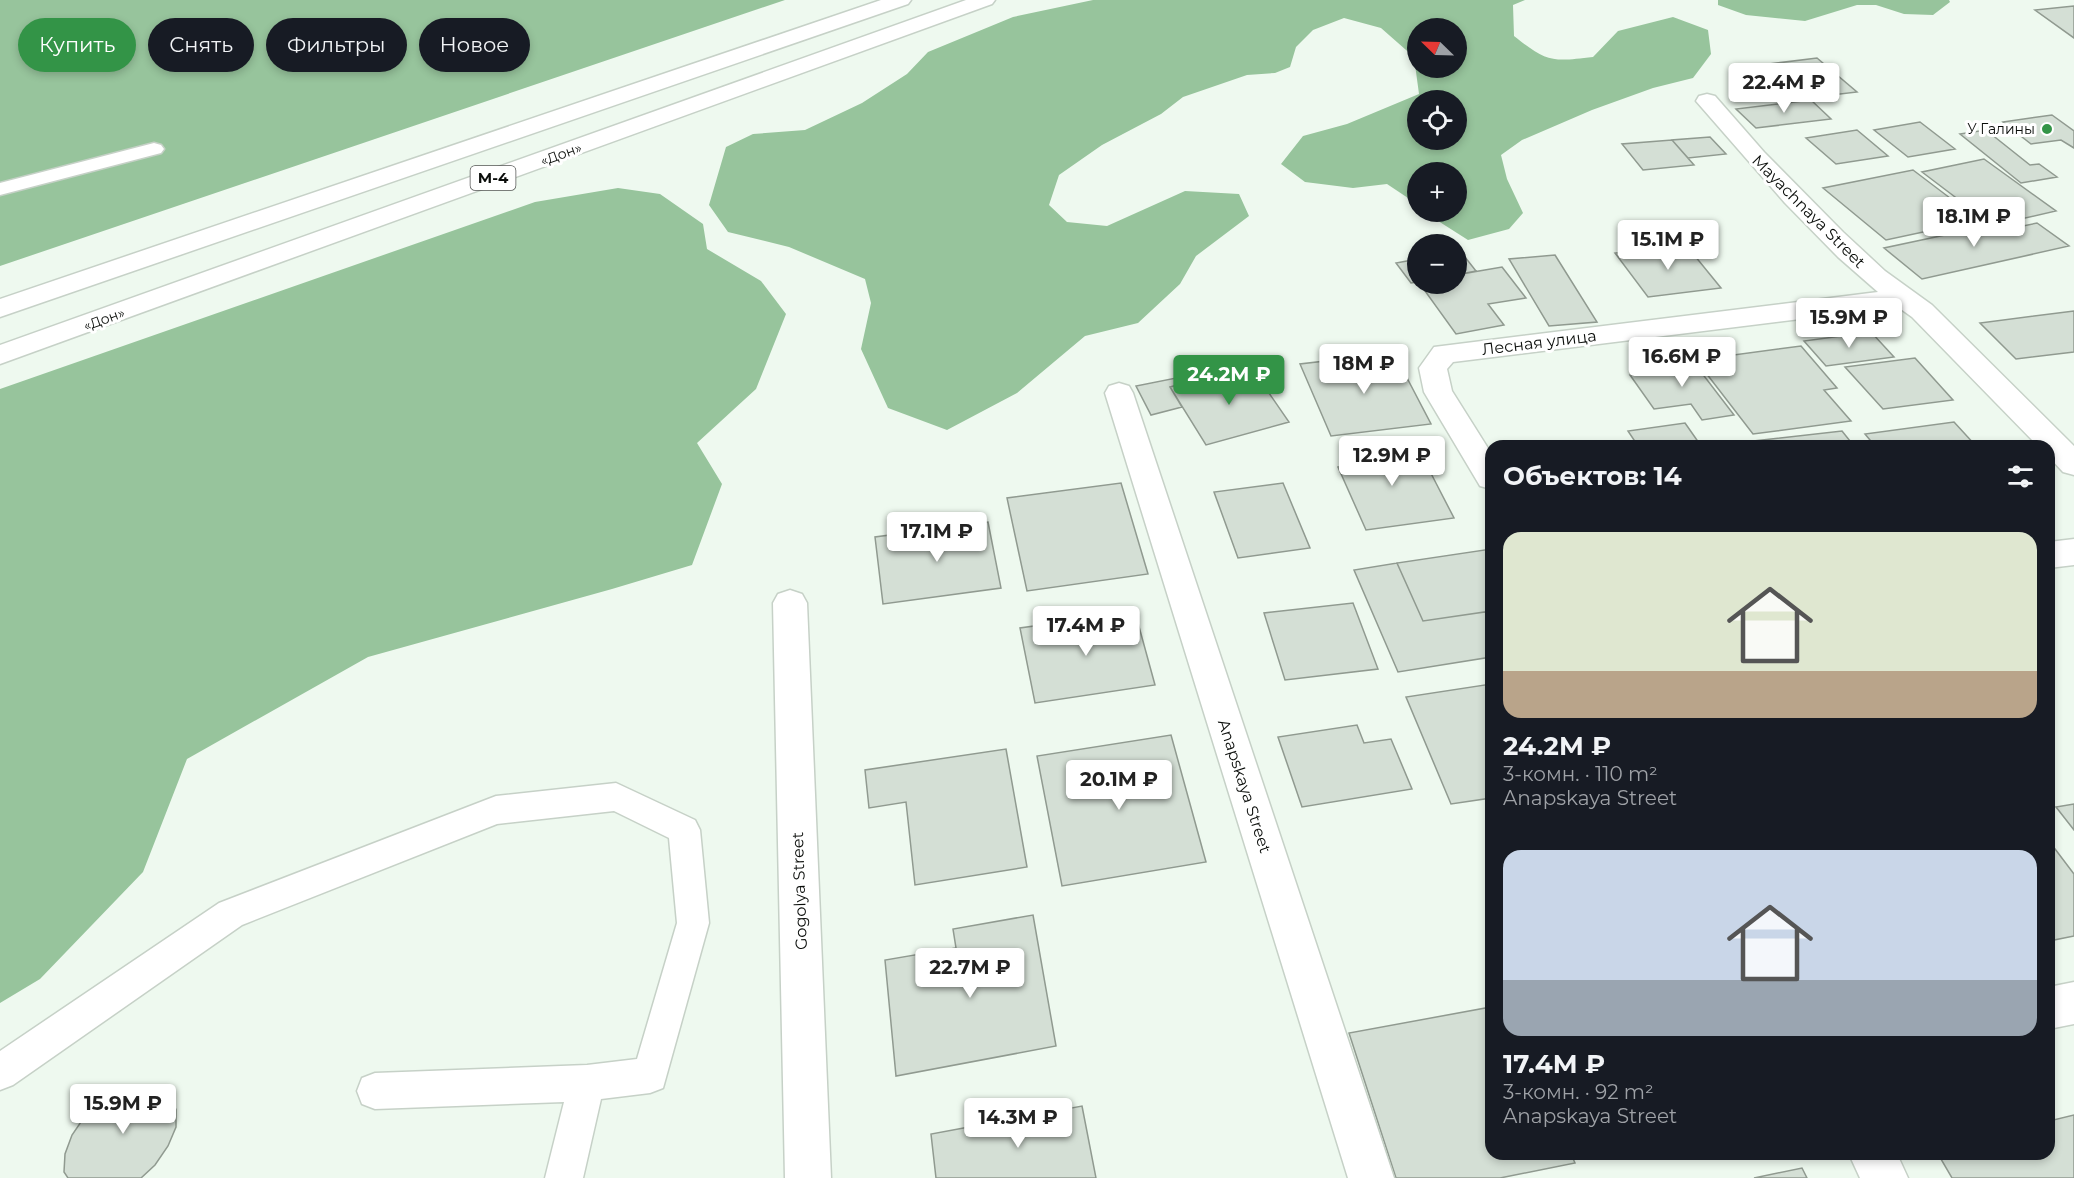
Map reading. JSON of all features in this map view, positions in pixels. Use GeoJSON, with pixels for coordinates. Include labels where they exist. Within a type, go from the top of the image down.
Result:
{"type":"FeatureCollection","features":[{"type":"Feature","properties":{"kind":"main road","name":"М-4"},"geometry":{"type":"LineString","coordinates":[[0,308],[901,0]]}},
{"type":"Feature","properties":{"kind":"main road","name":"«Дон»"},"geometry":{"type":"LineString","coordinates":[[0,355],[986,0]]}},
{"type":"Feature","properties":{"kind":"main road","name":"Mayachnaya Street"},"geometry":{"type":"LineString","coordinates":[[1707,101],[1746,149],[1849,254],[1902,298],[1922,311],[2050,440]]}},
{"type":"Feature","properties":{"kind":"main road","name":"Лесная улица"},"geometry":{"type":"LineString","coordinates":[[1485,468],[1438,392],[1433,368],[1444,354],[1902,298]]}},
{"type":"Feature","properties":{"kind":"main road","name":"Anapskaya Street"},"geometry":{"type":"LineString","coordinates":[[1119,393],[1371,1178]]}},
{"type":"Feature","properties":{"kind":"main road","name":"Mayachnaya Street"},"geometry":{"type":"LineString","coordinates":[[2055,445],[2074,464]]}},
{"type":"Feature","properties":{"kind":"main road"},"geometry":{"type":"LineString","coordinates":[[2055,554],[2074,552]]}},
{"type":"Feature","properties":{"kind":"main road","name":"Gogolya Street"},"geometry":{"type":"LineString","coordinates":[[790,603],[808,1178]]}},
{"type":"Feature","properties":{"kind":"main road"},"geometry":{"type":"LineString","coordinates":[[2055,1007],[2074,1004]]}},
{"type":"Feature","properties":{"kind":"main road"},"geometry":{"type":"LineString","coordinates":[[1875,1160],[1885,1178]]}},
{"type":"Feature","properties":{"kind":"lane"},"geometry":{"type":"LineString","coordinates":[[0,189],[154,149]]}},
{"type":"Feature","properties":{"kind":"lane"},"geometry":{"type":"LineString","coordinates":[[0,1072],[231,914],[496,810],[616,797],[684,830],[693,923],[650,1075],[587,1083],[375,1091]]}},
{"type":"Feature","properties":{"kind":"lane"},"geometry":{"type":"LineString","coordinates":[[564,1178],[587,1083]]}},
{"type":"Feature","properties":{"kind":"green space"},"geometry":{"type":"Polygon","coordinates":[[[0,0],[785,0],[0,266],[0,0]]]}},
{"type":"Feature","properties":{"kind":"green space"},"geometry":{"type":"Polygon","coordinates":[[[1093,0],[1525,0],[1513,5],[1514,36],[1534,51],[1550,58],[1593,57],[1618,31],[1673,17],[1708,30],[1711,54],[1693,78],[1653,88],[1592,110],[1522,140],[1501,155],[1507,179],[1523,213],[1509,229],[1468,240],[1467,234],[1459,234],[1440,222],[1467,222],[1467,162],[1407,162],[1407,197],[1387,184],[1353,188],[1305,182],[1281,164],[1303,136],[1347,124],[1407,99],[1407,150],[1467,150],[1467,90],[1418,90],[1417,78],[1467,78],[1467,18],[1407,18],[1407,51],[1381,28],[1344,18],[1313,30],[1296,47],[1290,67],[1275,73],[1247,75],[1183,97],[1161,114],[1102,145],[1059,175],[1049,205],[1067,222],[1107,226],[1185,191],[1239,194],[1249,216],[1196,256],[1180,284],[1138,323],[1085,336],[1017,393],[947,430],[888,408],[861,349],[871,303],[865,279],[789,247],[728,232],[709,205],[726,147],[753,134],[805,130],[862,103],[907,74],[928,52],[1013,17],[1093,0]]]}},
{"type":"Feature","properties":{"kind":"green space"},"geometry":{"type":"Polygon","coordinates":[[[1718,0],[1949,0],[1950,2],[1933,15],[1904,14],[1876,5],[1857,5],[1805,21],[1746,15],[1718,5],[1718,0]]]}},
{"type":"Feature","properties":{"kind":"green space"},"geometry":{"type":"Polygon","coordinates":[[[618,188],[660,194],[703,224],[707,249],[761,281],[786,314],[756,389],[697,443],[722,484],[692,565],[368,657],[187,759],[143,872],[40,979],[0,1003],[0,389],[535,202],[618,188]]]}},
{"type":"Feature","properties":{"kind":"building"},"geometry":{"type":"Polygon","coordinates":[[[2074,6],[2074,38],[2035,10],[2074,6]]]}},
{"type":"Feature","properties":{"kind":"building"},"geometry":{"type":"Polygon","coordinates":[[[1817,58],[1857,92],[1798,99],[1761,65],[1817,58]]]}},
{"type":"Feature","properties":{"kind":"building"},"geometry":{"type":"Polygon","coordinates":[[[1811,100],[1831,119],[1756,128],[1736,109],[1811,100]]]}},
{"type":"Feature","properties":{"kind":"building"},"geometry":{"type":"Polygon","coordinates":[[[2052,115],[2074,131],[2074,148],[2061,140],[2031,144],[2003,122],[2052,115]]]}},
{"type":"Feature","properties":{"kind":"building"},"geometry":{"type":"Polygon","coordinates":[[[1920,122],[1955,149],[1908,157],[1874,130],[1920,122]]]}},
{"type":"Feature","properties":{"kind":"building"},"geometry":{"type":"Polygon","coordinates":[[[1857,130],[1888,156],[1836,164],[1806,138],[1857,130]]]}},
{"type":"Feature","properties":{"kind":"building"},"geometry":{"type":"Polygon","coordinates":[[[1986,130],[2030,165],[2039,164],[2057,177],[2021,183],[1960,134],[1986,130]]]}},
{"type":"Feature","properties":{"kind":"building"},"geometry":{"type":"Polygon","coordinates":[[[1710,137],[1726,154],[1688,158],[1672,140],[1710,137]]]}},
{"type":"Feature","properties":{"kind":"building"},"geometry":{"type":"Polygon","coordinates":[[[1672,140],[1694,165],[1643,170],[1622,144],[1672,140]]]}},
{"type":"Feature","properties":{"kind":"building"},"geometry":{"type":"Polygon","coordinates":[[[1984,159],[2056,211],[2012,221],[1975,212],[1922,172],[1984,159]]]}},
{"type":"Feature","properties":{"kind":"building"},"geometry":{"type":"Polygon","coordinates":[[[1913,170],[1979,220],[1886,240],[1823,188],[1913,170]]]}},
{"type":"Feature","properties":{"kind":"building"},"geometry":{"type":"Polygon","coordinates":[[[2006,222],[2023,226],[2037,223],[2069,246],[1922,279],[1884,248],[2006,222]]]}},
{"type":"Feature","properties":{"kind":"building"},"geometry":{"type":"Polygon","coordinates":[[[1686,245],[1721,288],[1648,297],[1615,253],[1686,245]]]}},
{"type":"Feature","properties":{"kind":"building"},"geometry":{"type":"Polygon","coordinates":[[[1555,255],[1597,322],[1549,326],[1509,259],[1555,255]]]}},
{"type":"Feature","properties":{"kind":"building"},"geometry":{"type":"Polygon","coordinates":[[[1467,260],[1476,271],[1467,273],[1467,260]]]}},
{"type":"Feature","properties":{"kind":"building"},"geometry":{"type":"Polygon","coordinates":[[[1407,261],[1407,278],[1396,263],[1407,261]]]}},
{"type":"Feature","properties":{"kind":"building"},"geometry":{"type":"Polygon","coordinates":[[[1502,267],[1526,298],[1488,304],[1504,325],[1456,334],[1427,294],[1467,294],[1467,273],[1502,267]]]}},
{"type":"Feature","properties":{"kind":"building"},"geometry":{"type":"Polygon","coordinates":[[[2074,311],[2074,352],[2016,359],[1980,323],[2074,311]]]}},
{"type":"Feature","properties":{"kind":"building"},"geometry":{"type":"Polygon","coordinates":[[[1871,332],[1894,357],[1826,366],[1804,341],[1871,332]]]}},
{"type":"Feature","properties":{"kind":"building"},"geometry":{"type":"Polygon","coordinates":[[[1801,346],[1837,388],[1824,390],[1851,421],[1753,434],[1696,360],[1801,346]]]}},
{"type":"Feature","properties":{"kind":"building"},"geometry":{"type":"Polygon","coordinates":[[[1394,353],[1431,424],[1331,436],[1300,364],[1394,353]]]}},
{"type":"Feature","properties":{"kind":"building"},"geometry":{"type":"Polygon","coordinates":[[[1688,355],[1734,415],[1702,420],[1691,404],[1654,409],[1630,375],[1666,370],[1658,359],[1688,355]]]}},
{"type":"Feature","properties":{"kind":"building"},"geometry":{"type":"Polygon","coordinates":[[[1915,358],[1953,400],[1883,409],[1845,367],[1915,358]]]}},
{"type":"Feature","properties":{"kind":"building"},"geometry":{"type":"Polygon","coordinates":[[[1251,367],[1289,422],[1206,445],[1170,387],[1251,367]]]}},
{"type":"Feature","properties":{"kind":"building"},"geometry":{"type":"Polygon","coordinates":[[[1181,377],[1184,383],[1170,387],[1182,407],[1151,415],[1136,386],[1181,377]]]}},
{"type":"Feature","properties":{"kind":"building"},"geometry":{"type":"Polygon","coordinates":[[[1954,422],[1970,440],[1870,440],[1865,434],[1954,422]]]}},
{"type":"Feature","properties":{"kind":"building"},"geometry":{"type":"Polygon","coordinates":[[[1685,423],[1697,440],[1634,440],[1628,431],[1685,423]]]}},
{"type":"Feature","properties":{"kind":"building"},"geometry":{"type":"Polygon","coordinates":[[[1842,431],[1849,440],[1762,440],[1842,431]]]}},
{"type":"Feature","properties":{"kind":"building"},"geometry":{"type":"Polygon","coordinates":[[[1401,442],[1409,458],[1422,456],[1454,518],[1366,530],[1338,467],[1348,465],[1341,449],[1401,442]]]}},
{"type":"Feature","properties":{"kind":"building"},"geometry":{"type":"Polygon","coordinates":[[[1121,483],[1148,574],[1027,591],[1007,498],[1121,483]]]}},
{"type":"Feature","properties":{"kind":"building"},"geometry":{"type":"Polygon","coordinates":[[[1283,483],[1310,548],[1238,558],[1214,492],[1283,483]]]}},
{"type":"Feature","properties":{"kind":"building"},"geometry":{"type":"Polygon","coordinates":[[[988,522],[1001,588],[883,604],[875,537],[988,522]]]}},
{"type":"Feature","properties":{"kind":"building"},"geometry":{"type":"Polygon","coordinates":[[[1485,550],[1485,612],[1423,621],[1397,563],[1485,550]]]}},
{"type":"Feature","properties":{"kind":"building"},"geometry":{"type":"Polygon","coordinates":[[[1397,563],[1423,621],[1485,612],[1485,658],[1398,672],[1354,570],[1397,563]]]}},
{"type":"Feature","properties":{"kind":"building"},"geometry":{"type":"Polygon","coordinates":[[[1353,603],[1378,669],[1285,680],[1264,613],[1353,603]]]}},
{"type":"Feature","properties":{"kind":"building"},"geometry":{"type":"Polygon","coordinates":[[[1135,612],[1155,685],[1035,703],[1020,628],[1135,612]]]}},
{"type":"Feature","properties":{"kind":"building"},"geometry":{"type":"Polygon","coordinates":[[[1485,685],[1485,799],[1451,804],[1406,697],[1485,685]]]}},
{"type":"Feature","properties":{"kind":"building"},"geometry":{"type":"Polygon","coordinates":[[[1357,725],[1364,743],[1391,739],[1412,789],[1302,807],[1278,737],[1357,725]]]}},
{"type":"Feature","properties":{"kind":"building"},"geometry":{"type":"Polygon","coordinates":[[[1171,735],[1206,862],[1062,886],[1037,756],[1171,735]]]}},
{"type":"Feature","properties":{"kind":"building"},"geometry":{"type":"Polygon","coordinates":[[[1006,749],[1027,867],[915,885],[906,802],[869,808],[865,770],[1006,749]]]}},
{"type":"Feature","properties":{"kind":"building"},"geometry":{"type":"Polygon","coordinates":[[[2074,804],[2074,830],[2056,807],[2074,804]]]}},
{"type":"Feature","properties":{"kind":"building"},"geometry":{"type":"Polygon","coordinates":[[[2055,849],[2074,874],[2074,936],[2055,940],[2055,849]]]}},
{"type":"Feature","properties":{"kind":"building"},"geometry":{"type":"Polygon","coordinates":[[[1033,915],[1056,1046],[896,1076],[885,960],[956,948],[953,929],[1033,915]]]}},
{"type":"Feature","properties":{"kind":"building"},"geometry":{"type":"Polygon","coordinates":[[[1485,1008],[1485,1160],[1574,1160],[1575,1163],[1500,1178],[1396,1178],[1349,1033],[1485,1008]]]}},
{"type":"Feature","properties":{"kind":"building"},"geometry":{"type":"Polygon","coordinates":[[[146,1085],[162,1088],[171,1096],[176,1110],[176,1127],[168,1146],[155,1165],[141,1178],[68,1178],[64,1172],[65,1154],[72,1135],[85,1116],[109,1097],[128,1088],[146,1085]]]}},
{"type":"Feature","properties":{"kind":"building"},"geometry":{"type":"Polygon","coordinates":[[[1082,1106],[1096,1178],[936,1178],[931,1134],[1082,1106]]]}},
{"type":"Feature","properties":{"kind":"building"},"geometry":{"type":"Polygon","coordinates":[[[2074,1115],[2074,1178],[1952,1178],[1942,1160],[2055,1160],[2055,1120],[2074,1115]]]}},
{"type":"Feature","properties":{"kind":"building"},"geometry":{"type":"Polygon","coordinates":[[[1802,1168],[1807,1178],[1754,1178],[1802,1168]]]}},
{"type":"Feature","properties":{"kind":"place","name":"У Галины"},"geometry":{"type":"Point","coordinates":[2047,129]}}]}
